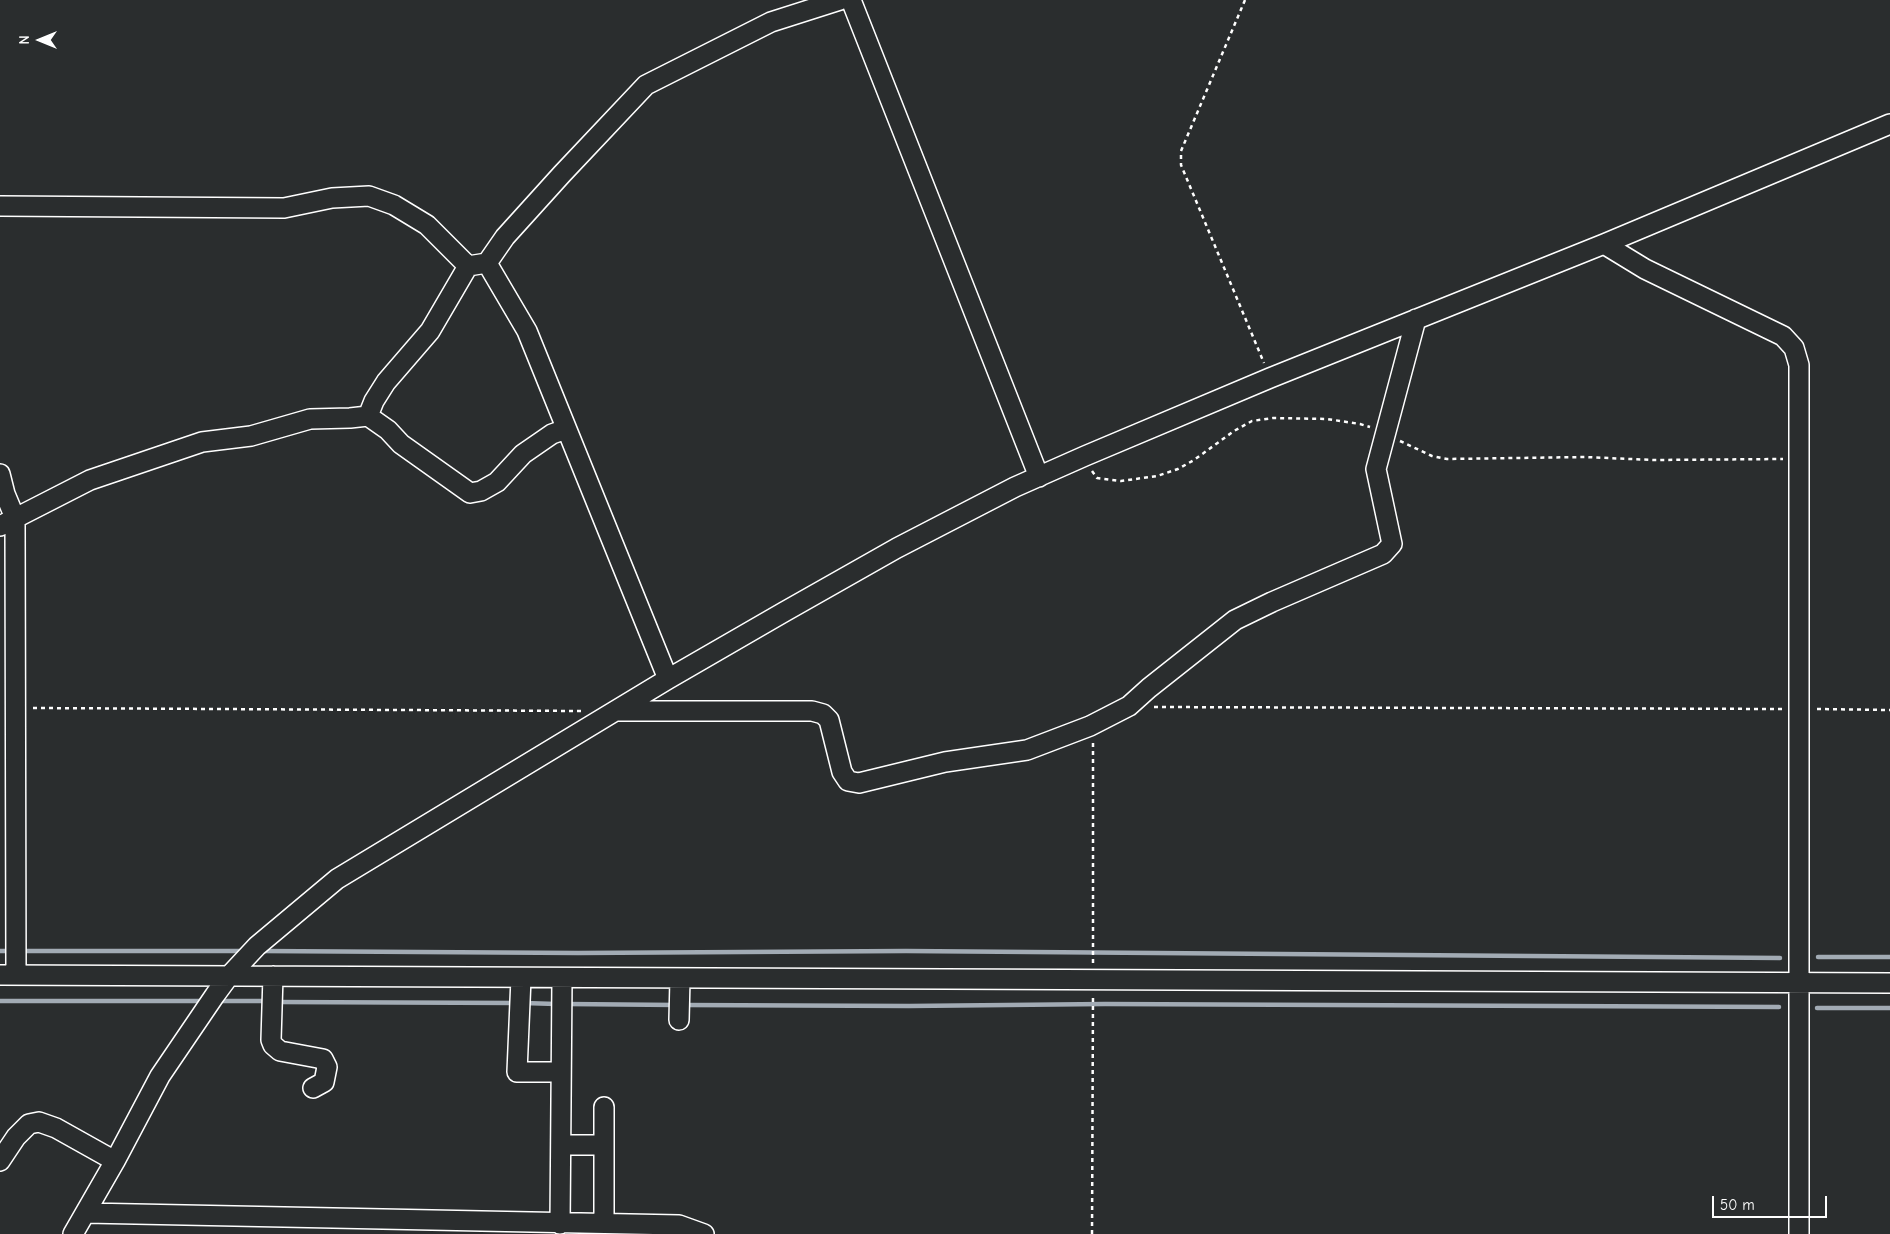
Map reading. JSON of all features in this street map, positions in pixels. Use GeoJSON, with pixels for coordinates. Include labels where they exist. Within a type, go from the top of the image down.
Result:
{"type":"FeatureCollection","features":[{"type":"Feature","properties":{"kind":"street"},"geometry":{"type":"LineString","coordinates":[[368,416],[374,401],[386,382],[430,331],[477,265],[646,86],[771,22],[840,0]]}},
{"type":"Feature","properties":{"kind":"street"},"geometry":{"type":"LineString","coordinates":[[851,0],[1039,477]]}},
{"type":"Feature","properties":{"kind":"street"},"geometry":{"type":"LineString","coordinates":[[73,1234],[116,1161],[160,1076],[210,1001],[229,976],[252,952],[338,880],[668,680],[898,548],[1015,487],[1270,378],[1604,244],[1890,124]]}},
{"type":"Feature","properties":{"kind":"street"},"geometry":{"type":"LineString","coordinates":[[0,206],[284,208],[332,198],[369,196],[394,205],[427,225],[477,265],[527,332],[668,680]]}},
{"type":"Feature","properties":{"kind":"street"},"geometry":{"type":"LineString","coordinates":[[1604,244],[1645,269],[1783,336],[1794,348],[1799,365],[1798,1234]]}},
{"type":"Feature","properties":{"kind":"street"},"geometry":{"type":"LineString","coordinates":[[616,711],[812,711],[823,714],[829,720],[842,772],[848,781],[859,784],[945,762],[1028,750],[1090,726],[1129,706],[1148,688],[1235,620],[1383,554],[1392,544],[1376,469],[1416,319]]}},
{"type":"Feature","properties":{"kind":"street"},"geometry":{"type":"LineString","coordinates":[[7,522],[90,480],[202,442],[251,436],[310,419],[368,416],[388,430],[401,444],[470,493],[481,491],[497,482],[523,454],[552,434],[566,429]]}},
{"type":"Feature","properties":{"kind":"street"},"geometry":{"type":"LineString","coordinates":[[0,474],[5,494],[7,522],[12,963],[229,976],[272,993],[521,978],[562,995],[680,988],[1890,982]]}},
{"type":"Feature","properties":{"kind":"street"},"geometry":{"type":"LineString","coordinates":[[521,978],[517,1072],[560,1072]]}},
{"type":"Feature","properties":{"kind":"street"},"geometry":{"type":"LineString","coordinates":[[679,1018],[680,988]]}},
{"type":"Feature","properties":{"kind":"street"},"geometry":{"type":"LineString","coordinates":[[272,993],[271,1040],[273,1045],[280,1051],[323,1059],[327,1067],[324,1082],[313,1088]]}},
{"type":"Feature","properties":{"kind":"street"},"geometry":{"type":"LineString","coordinates":[[560,1224],[562,995]]}},
{"type":"Feature","properties":{"kind":"street"},"geometry":{"type":"LineString","coordinates":[[604,1107],[604,1145],[615,1227]]}},
{"type":"Feature","properties":{"kind":"street"},"geometry":{"type":"LineString","coordinates":[[0,1161],[16,1137],[29,1124],[39,1122],[56,1128],[116,1161]]}},
{"type":"Feature","properties":{"kind":"street"},"geometry":{"type":"LineString","coordinates":[[561,1145],[604,1145]]}},
{"type":"Feature","properties":{"kind":"street"},"geometry":{"type":"LineString","coordinates":[[86,1213],[560,1224],[615,1227],[679,1225],[704,1234]]}},
{"type":"Feature","properties":{"kind":"path"},"geometry":{"type":"LineString","coordinates":[[1245,0],[1181,151],[1181,165],[1270,378]]}},
{"type":"Feature","properties":{"kind":"path"},"geometry":{"type":"LineString","coordinates":[[1085,456],[1097,478],[1121,481],[1157,476],[1178,469],[1252,421],[1273,418],[1327,419],[1360,424],[1385,433],[1432,456],[1447,458],[1798,461]]}},
{"type":"Feature","properties":{"kind":"path"},"geometry":{"type":"LineString","coordinates":[[1129,706],[1890,710]]}},
{"type":"Feature","properties":{"kind":"path"},"geometry":{"type":"LineString","coordinates":[[8,708],[587,711]]}},
{"type":"Feature","properties":{"kind":"path"},"geometry":{"type":"LineString","coordinates":[[1090,726],[1093,738],[1093,961]]}},
{"type":"Feature","properties":{"kind":"path"},"geometry":{"type":"LineString","coordinates":[[1092,1234],[1093,997]]}},
{"type":"Feature","properties":{"kind":"waterway"},"geometry":{"type":"LineString","coordinates":[[0,951],[11,951]]}},
{"type":"Feature","properties":{"kind":"waterway"},"geometry":{"type":"LineString","coordinates":[[21,951],[244,951]]}},
{"type":"Feature","properties":{"kind":"waterway"},"geometry":{"type":"LineString","coordinates":[[261,951],[578,953],[906,951],[1780,958]]}},
{"type":"Feature","properties":{"kind":"waterway"},"geometry":{"type":"LineString","coordinates":[[1818,957],[1890,957]]}},
{"type":"Feature","properties":{"kind":"waterway"},"geometry":{"type":"LineString","coordinates":[[0,1001],[204,1001]]}},
{"type":"Feature","properties":{"kind":"waterway"},"geometry":{"type":"LineString","coordinates":[[219,1001],[269,1001]]}},
{"type":"Feature","properties":{"kind":"waterway"},"geometry":{"type":"LineString","coordinates":[[276,1002],[516,1003]]}},
{"type":"Feature","properties":{"kind":"waterway"},"geometry":{"type":"LineString","coordinates":[[524,1003],[556,1004]]}},
{"type":"Feature","properties":{"kind":"waterway"},"geometry":{"type":"LineString","coordinates":[[566,1004],[676,1005]]}},
{"type":"Feature","properties":{"kind":"waterway"},"geometry":{"type":"LineString","coordinates":[[684,1005],[909,1006],[1105,1004],[1779,1007]]}},
{"type":"Feature","properties":{"kind":"waterway"},"geometry":{"type":"LineString","coordinates":[[1817,1008],[1890,1008]]}}]}
